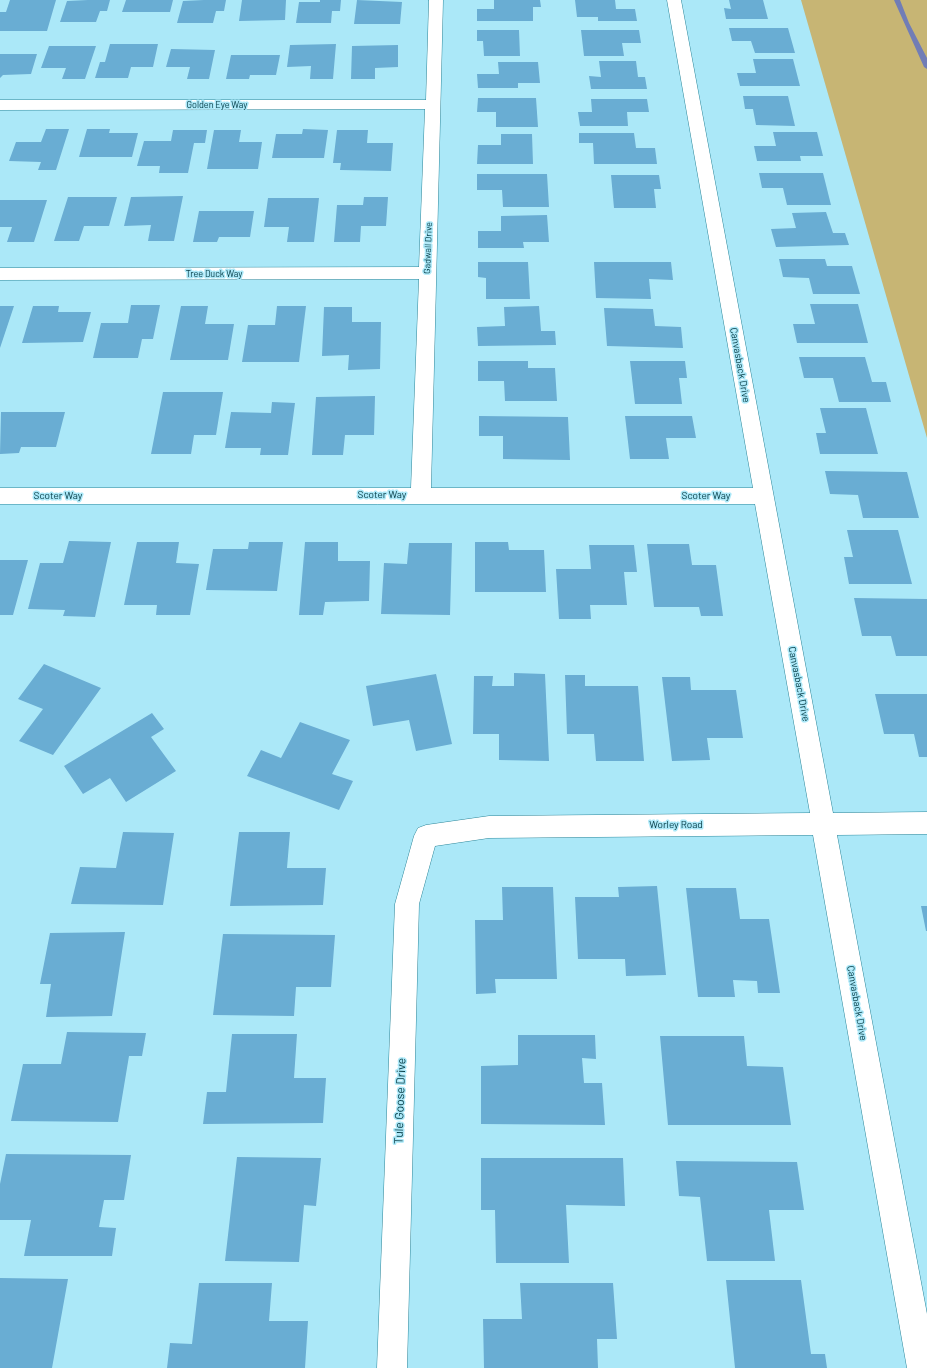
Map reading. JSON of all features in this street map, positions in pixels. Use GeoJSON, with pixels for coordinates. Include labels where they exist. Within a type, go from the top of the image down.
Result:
{"type":"FeatureCollection","features":[{"type":"Feature","properties":{"kind":"street","name":"Gadwall Drive"},"geometry":{"type":"LineString","coordinates":[[421,495],[436,0]]}},
{"type":"Feature","properties":{"kind":"street","name":"Canvasback Drive"},"geometry":{"type":"LineString","coordinates":[[674,0],[763,496],[825,824],[922,1368]]}},
{"type":"Feature","properties":{"kind":"street","name":"Golden Eye Way"},"geometry":{"type":"LineString","coordinates":[[0,105],[434,104]]}},
{"type":"Feature","properties":{"kind":"street","name":"Tree Duck Way"},"geometry":{"type":"LineString","coordinates":[[0,274],[427,273]]}},
{"type":"Feature","properties":{"kind":"street","name":"Scoter Way"},"geometry":{"type":"LineString","coordinates":[[0,496],[763,496]]}},
{"type":"Feature","properties":{"kind":"street","name":"Worley Road"},"geometry":{"type":"LineString","coordinates":[[426,836],[488,827],[927,823]]}},
{"type":"Feature","properties":{"kind":"street","name":"Tule Goose Drive"},"geometry":{"type":"LineString","coordinates":[[392,1368],[407,904],[426,836]]}},
{"type":"Feature","properties":{"kind":"shaded area"},"geometry":{"type":"Polygon","coordinates":[[[801,0],[927,0],[927,438],[801,0]]]}},
{"type":"Feature","properties":{"kind":"building"},"geometry":{"type":"Polygon","coordinates":[[[10,0],[56,0],[47,31],[0,31],[0,12],[6,12],[10,0]]]}},
{"type":"Feature","properties":{"kind":"building"},"geometry":{"type":"Polygon","coordinates":[[[110,0],[107,11],[100,11],[96,22],[60,22],[67,1],[110,0]]]}},
{"type":"Feature","properties":{"kind":"building"},"geometry":{"type":"Polygon","coordinates":[[[126,0],[173,0],[170,12],[122,12],[126,0]]]}},
{"type":"Feature","properties":{"kind":"building"},"geometry":{"type":"Polygon","coordinates":[[[226,0],[224,11],[216,11],[213,23],[177,23],[183,1],[226,0]]]}},
{"type":"Feature","properties":{"kind":"building"},"geometry":{"type":"Polygon","coordinates":[[[242,0],[286,0],[285,20],[239,21],[242,0]]]}},
{"type":"Feature","properties":{"kind":"building"},"geometry":{"type":"Polygon","coordinates":[[[320,0],[341,0],[340,11],[332,11],[331,23],[296,23],[299,2],[320,2],[320,0]]]}},
{"type":"Feature","properties":{"kind":"building"},"geometry":{"type":"Polygon","coordinates":[[[357,0],[402,2],[400,24],[354,24],[357,0]]]}},
{"type":"Feature","properties":{"kind":"building"},"geometry":{"type":"Polygon","coordinates":[[[494,0],[540,0],[541,7],[533,7],[533,21],[477,21],[477,9],[494,9],[494,0]]]}},
{"type":"Feature","properties":{"kind":"building"},"geometry":{"type":"Polygon","coordinates":[[[575,0],[615,0],[616,9],[635,9],[637,21],[598,21],[598,17],[577,17],[575,0]]]}},
{"type":"Feature","properties":{"kind":"building"},"geometry":{"type":"Polygon","coordinates":[[[729,0],[763,0],[768,19],[726,19],[724,8],[731,9],[729,0]]]}},
{"type":"Feature","properties":{"kind":"building"},"geometry":{"type":"Polygon","coordinates":[[[729,28],[788,28],[795,53],[755,53],[751,41],[732,41],[729,28]]]}},
{"type":"Feature","properties":{"kind":"building"},"geometry":{"type":"Polygon","coordinates":[[[477,30],[519,30],[520,56],[484,56],[483,41],[477,41],[477,30]]]}},
{"type":"Feature","properties":{"kind":"building"},"geometry":{"type":"Polygon","coordinates":[[[581,30],[639,30],[641,43],[622,43],[624,56],[584,56],[581,30]]]}},
{"type":"Feature","properties":{"kind":"building"},"geometry":{"type":"Polygon","coordinates":[[[110,44],[158,44],[153,67],[131,67],[128,78],[95,78],[100,62],[105,62],[110,44]]]}},
{"type":"Feature","properties":{"kind":"building"},"geometry":{"type":"Polygon","coordinates":[[[336,44],[333,79],[310,79],[311,66],[287,67],[290,45],[336,44]]]}},
{"type":"Feature","properties":{"kind":"building"},"geometry":{"type":"Polygon","coordinates":[[[398,45],[398,67],[375,68],[375,79],[351,79],[352,46],[398,45]]]}},
{"type":"Feature","properties":{"kind":"building"},"geometry":{"type":"Polygon","coordinates":[[[49,46],[96,46],[85,79],[62,79],[66,68],[41,68],[49,46]]]}},
{"type":"Feature","properties":{"kind":"building"},"geometry":{"type":"Polygon","coordinates":[[[171,49],[215,50],[209,79],[187,79],[190,67],[166,67],[171,49]]]}},
{"type":"Feature","properties":{"kind":"building"},"geometry":{"type":"Polygon","coordinates":[[[0,54],[37,54],[31,74],[3,75],[0,78],[0,54]]]}},
{"type":"Feature","properties":{"kind":"building"},"geometry":{"type":"Polygon","coordinates":[[[231,55],[280,55],[276,75],[250,75],[249,79],[226,79],[231,55]]]}},
{"type":"Feature","properties":{"kind":"building"},"geometry":{"type":"Polygon","coordinates":[[[753,59],[793,59],[800,86],[740,86],[737,73],[756,73],[753,59]]]}},
{"type":"Feature","properties":{"kind":"building"},"geometry":{"type":"Polygon","coordinates":[[[599,61],[636,61],[638,77],[645,77],[647,89],[591,89],[589,76],[601,77],[599,61]]]}},
{"type":"Feature","properties":{"kind":"building"},"geometry":{"type":"Polygon","coordinates":[[[498,62],[538,62],[540,83],[518,83],[518,88],[478,88],[477,74],[499,74],[498,62]]]}},
{"type":"Feature","properties":{"kind":"building"},"geometry":{"type":"Polygon","coordinates":[[[743,96],[788,96],[795,126],[756,125],[753,109],[745,109],[743,96]]]}},
{"type":"Feature","properties":{"kind":"building"},"geometry":{"type":"Polygon","coordinates":[[[478,98],[536,98],[538,127],[496,127],[496,112],[477,112],[478,98]]]}},
{"type":"Feature","properties":{"kind":"building"},"geometry":{"type":"Polygon","coordinates":[[[591,99],[647,99],[649,112],[627,112],[628,126],[580,126],[578,112],[592,112],[591,99]]]}},
{"type":"Feature","properties":{"kind":"building"},"geometry":{"type":"Polygon","coordinates":[[[46,129],[69,129],[56,170],[38,170],[41,162],[9,161],[16,142],[41,142],[46,129]]]}},
{"type":"Feature","properties":{"kind":"building"},"geometry":{"type":"Polygon","coordinates":[[[87,129],[110,129],[109,133],[138,133],[132,157],[79,157],[87,129]]]}},
{"type":"Feature","properties":{"kind":"building"},"geometry":{"type":"Polygon","coordinates":[[[303,129],[328,130],[324,158],[272,158],[276,134],[302,134],[303,129]]]}},
{"type":"Feature","properties":{"kind":"building"},"geometry":{"type":"Polygon","coordinates":[[[173,130],[207,130],[205,143],[194,143],[188,173],[159,173],[160,166],[137,166],[144,141],[171,141],[173,130]]]}},
{"type":"Feature","properties":{"kind":"building"},"geometry":{"type":"Polygon","coordinates":[[[214,130],[241,130],[239,142],[262,142],[258,169],[207,169],[214,130]]]}},
{"type":"Feature","properties":{"kind":"building"},"geometry":{"type":"Polygon","coordinates":[[[337,130],[368,130],[367,143],[393,143],[391,171],[340,170],[341,163],[333,163],[337,130]]]}},
{"type":"Feature","properties":{"kind":"building"},"geometry":{"type":"Polygon","coordinates":[[[773,132],[817,132],[823,156],[800,156],[801,161],[757,161],[754,146],[776,146],[773,132]]]}},
{"type":"Feature","properties":{"kind":"building"},"geometry":{"type":"Polygon","coordinates":[[[579,133],[634,133],[636,148],[655,148],[657,164],[594,164],[593,143],[579,143],[579,133]]]}},
{"type":"Feature","properties":{"kind":"building"},"geometry":{"type":"Polygon","coordinates":[[[501,134],[532,134],[533,164],[477,164],[478,145],[501,145],[501,134]]]}},
{"type":"Feature","properties":{"kind":"building"},"geometry":{"type":"Polygon","coordinates":[[[759,173],[823,173],[831,205],[787,205],[783,188],[762,188],[759,173]]]}},
{"type":"Feature","properties":{"kind":"building"},"geometry":{"type":"Polygon","coordinates":[[[477,174],[547,174],[549,207],[503,207],[502,190],[477,190],[477,174]]]}},
{"type":"Feature","properties":{"kind":"building"},"geometry":{"type":"Polygon","coordinates":[[[611,175],[659,175],[661,189],[654,189],[656,208],[614,208],[611,175]]]}},
{"type":"Feature","properties":{"kind":"building"},"geometry":{"type":"Polygon","coordinates":[[[183,196],[174,241],[148,241],[151,225],[124,226],[131,197],[183,196]]]}},
{"type":"Feature","properties":{"kind":"building"},"geometry":{"type":"Polygon","coordinates":[[[68,197],[117,197],[109,226],[84,226],[79,241],[54,241],[68,197]]]}},
{"type":"Feature","properties":{"kind":"building"},"geometry":{"type":"Polygon","coordinates":[[[364,197],[388,197],[386,226],[361,226],[360,242],[334,242],[337,205],[363,205],[364,197]]]}},
{"type":"Feature","properties":{"kind":"building"},"geometry":{"type":"Polygon","coordinates":[[[268,198],[319,198],[314,242],[287,242],[289,227],[264,227],[268,198]]]}},
{"type":"Feature","properties":{"kind":"building"},"geometry":{"type":"Polygon","coordinates":[[[0,200],[47,200],[34,242],[7,242],[12,227],[0,227],[0,200]]]}},
{"type":"Feature","properties":{"kind":"building"},"geometry":{"type":"Polygon","coordinates":[[[199,211],[254,211],[250,237],[219,237],[217,242],[193,242],[199,211]]]}},
{"type":"Feature","properties":{"kind":"building"},"geometry":{"type":"Polygon","coordinates":[[[826,212],[833,233],[845,233],[849,245],[776,247],[771,229],[796,228],[792,213],[826,212]]]}},
{"type":"Feature","properties":{"kind":"building"},"geometry":{"type":"Polygon","coordinates":[[[547,215],[549,242],[523,242],[524,248],[478,248],[478,231],[501,231],[501,216],[547,215]]]}},
{"type":"Feature","properties":{"kind":"building"},"geometry":{"type":"Polygon","coordinates":[[[779,259],[825,259],[827,266],[852,266],[860,294],[813,294],[809,278],[783,277],[779,259]]]}},
{"type":"Feature","properties":{"kind":"building"},"geometry":{"type":"Polygon","coordinates":[[[478,262],[528,262],[530,299],[486,299],[486,278],[478,277],[478,262]]]}},
{"type":"Feature","properties":{"kind":"building"},"geometry":{"type":"Polygon","coordinates":[[[594,262],[671,262],[673,280],[649,279],[651,299],[596,298],[594,262]]]}},
{"type":"Feature","properties":{"kind":"building"},"geometry":{"type":"Polygon","coordinates":[[[810,304],[858,304],[868,343],[797,343],[793,324],[815,324],[810,304]]]}},
{"type":"Feature","properties":{"kind":"building"},"geometry":{"type":"Polygon","coordinates":[[[131,305],[160,305],[153,339],[142,339],[138,358],[93,358],[101,323],[128,323],[131,305]]]}},
{"type":"Feature","properties":{"kind":"building"},"geometry":{"type":"Polygon","coordinates":[[[0,306],[14,306],[0,348],[0,306]]]}},
{"type":"Feature","properties":{"kind":"building"},"geometry":{"type":"Polygon","coordinates":[[[33,306],[59,306],[58,312],[91,312],[83,342],[22,343],[33,306]]]}},
{"type":"Feature","properties":{"kind":"building"},"geometry":{"type":"Polygon","coordinates":[[[181,306],[208,306],[205,324],[234,324],[228,360],[170,360],[181,306]]]}},
{"type":"Feature","properties":{"kind":"building"},"geometry":{"type":"Polygon","coordinates":[[[277,306],[306,306],[299,362],[242,362],[248,325],[275,325],[277,306]]]}},
{"type":"Feature","properties":{"kind":"building"},"geometry":{"type":"Polygon","coordinates":[[[539,306],[541,331],[555,331],[556,345],[478,346],[477,327],[505,326],[504,307],[539,306]]]}},
{"type":"Feature","properties":{"kind":"building"},"geometry":{"type":"Polygon","coordinates":[[[324,307],[352,307],[352,322],[381,322],[380,369],[348,370],[349,355],[322,356],[324,307]]]}},
{"type":"Feature","properties":{"kind":"building"},"geometry":{"type":"Polygon","coordinates":[[[604,308],[653,309],[655,326],[681,327],[683,348],[607,346],[604,308]]]}},
{"type":"Feature","properties":{"kind":"building"},"geometry":{"type":"Polygon","coordinates":[[[799,357],[865,357],[872,382],[886,382],[891,402],[839,402],[833,378],[804,378],[799,357]]]}},
{"type":"Feature","properties":{"kind":"building"},"geometry":{"type":"Polygon","coordinates":[[[478,361],[528,361],[528,368],[555,368],[557,401],[505,401],[504,381],[478,381],[478,361]]]}},
{"type":"Feature","properties":{"kind":"building"},"geometry":{"type":"Polygon","coordinates":[[[630,361],[685,361],[687,378],[679,378],[682,404],[635,404],[630,361]]]}},
{"type":"Feature","properties":{"kind":"building"},"geometry":{"type":"Polygon","coordinates":[[[163,392],[223,392],[216,435],[194,435],[191,454],[151,454],[163,392]]]}},
{"type":"Feature","properties":{"kind":"building"},"geometry":{"type":"Polygon","coordinates":[[[375,396],[374,435],[345,435],[343,455],[312,455],[316,397],[375,396]]]}},
{"type":"Feature","properties":{"kind":"building"},"geometry":{"type":"Polygon","coordinates":[[[272,402],[295,403],[288,455],[260,455],[261,448],[225,448],[231,412],[271,413],[272,402]]]}},
{"type":"Feature","properties":{"kind":"building"},"geometry":{"type":"Polygon","coordinates":[[[820,408],[866,408],[878,454],[820,454],[816,433],[826,433],[820,408]]]}},
{"type":"Feature","properties":{"kind":"building"},"geometry":{"type":"Polygon","coordinates":[[[1,412],[65,412],[56,447],[21,447],[19,453],[0,454],[1,412]]]}},
{"type":"Feature","properties":{"kind":"building"},"geometry":{"type":"Polygon","coordinates":[[[479,416],[568,417],[570,460],[503,459],[503,436],[479,436],[479,416]]]}},
{"type":"Feature","properties":{"kind":"building"},"geometry":{"type":"Polygon","coordinates":[[[625,416],[692,416],[696,438],[666,438],[669,459],[630,459],[625,416]]]}},
{"type":"Feature","properties":{"kind":"building"},"geometry":{"type":"Polygon","coordinates":[[[825,471],[907,472],[919,518],[863,518],[858,495],[830,494],[825,471]]]}},
{"type":"Feature","properties":{"kind":"building"},"geometry":{"type":"Polygon","coordinates":[[[847,530],[898,530],[912,584],[849,584],[844,557],[853,557],[847,530]]]}},
{"type":"Feature","properties":{"kind":"building"},"geometry":{"type":"Polygon","coordinates":[[[69,541],[111,542],[95,617],[63,616],[65,610],[28,609],[40,563],[63,563],[69,541]]]}},
{"type":"Feature","properties":{"kind":"building"},"geometry":{"type":"Polygon","coordinates":[[[137,542],[179,542],[176,563],[199,564],[190,615],[156,615],[157,605],[124,605],[137,542]]]}},
{"type":"Feature","properties":{"kind":"building"},"geometry":{"type":"Polygon","coordinates":[[[249,542],[283,542],[277,591],[206,590],[213,549],[248,549],[249,542]]]}},
{"type":"Feature","properties":{"kind":"building"},"geometry":{"type":"Polygon","coordinates":[[[305,542],[338,542],[338,561],[370,561],[369,601],[325,602],[323,615],[299,615],[305,542]]]}},
{"type":"Feature","properties":{"kind":"building"},"geometry":{"type":"Polygon","coordinates":[[[475,542],[508,542],[509,550],[544,550],[546,592],[475,592],[475,542]]]}},
{"type":"Feature","properties":{"kind":"building"},"geometry":{"type":"Polygon","coordinates":[[[409,543],[452,543],[450,615],[381,614],[384,563],[407,564],[409,543]]]}},
{"type":"Feature","properties":{"kind":"building"},"geometry":{"type":"Polygon","coordinates":[[[647,544],[689,544],[692,565],[716,565],[723,616],[701,616],[699,607],[654,607],[647,544]]]}},
{"type":"Feature","properties":{"kind":"building"},"geometry":{"type":"Polygon","coordinates":[[[589,545],[634,545],[637,572],[624,572],[627,605],[590,605],[591,619],[559,619],[556,569],[591,569],[589,545]]]}},
{"type":"Feature","properties":{"kind":"building"},"geometry":{"type":"Polygon","coordinates":[[[0,560],[28,560],[13,615],[0,615],[0,560]]]}},
{"type":"Feature","properties":{"kind":"building"},"geometry":{"type":"Polygon","coordinates":[[[854,598],[927,599],[927,656],[896,656],[891,636],[862,636],[854,598]]]}},
{"type":"Feature","properties":{"kind":"building"},"geometry":{"type":"Polygon","coordinates":[[[44,664],[101,688],[53,755],[19,741],[43,709],[18,699],[44,664]]]}},
{"type":"Feature","properties":{"kind":"building"},"geometry":{"type":"Polygon","coordinates":[[[514,673],[545,674],[549,761],[499,760],[499,734],[473,734],[474,676],[493,676],[492,686],[514,686],[514,673]]]}},
{"type":"Feature","properties":{"kind":"building"},"geometry":{"type":"Polygon","coordinates":[[[436,674],[452,744],[416,751],[409,720],[373,726],[366,686],[436,674]]]}},
{"type":"Feature","properties":{"kind":"building"},"geometry":{"type":"Polygon","coordinates":[[[565,675],[585,675],[585,686],[638,686],[644,761],[596,761],[594,734],[567,734],[565,675]]]}},
{"type":"Feature","properties":{"kind":"building"},"geometry":{"type":"Polygon","coordinates":[[[662,677],[690,677],[691,690],[736,690],[743,738],[707,738],[710,760],[672,761],[662,677]]]}},
{"type":"Feature","properties":{"kind":"building"},"geometry":{"type":"Polygon","coordinates":[[[875,694],[927,694],[927,757],[919,757],[914,734],[884,734],[875,694]]]}},
{"type":"Feature","properties":{"kind":"building"},"geometry":{"type":"Polygon","coordinates":[[[152,713],[164,729],[151,737],[176,771],[126,802],[110,778],[83,794],[64,766],[152,713]]]}},
{"type":"Feature","properties":{"kind":"building"},"geometry":{"type":"Polygon","coordinates":[[[300,722],[350,740],[332,774],[353,781],[339,810],[247,776],[261,750],[281,758],[300,722]]]}},
{"type":"Feature","properties":{"kind":"building"},"geometry":{"type":"Polygon","coordinates":[[[123,832],[174,833],[163,905],[71,904],[80,867],[116,868],[123,832]]]}},
{"type":"Feature","properties":{"kind":"building"},"geometry":{"type":"Polygon","coordinates":[[[239,832],[290,832],[287,868],[326,868],[323,905],[230,906],[239,832]]]}},
{"type":"Feature","properties":{"kind":"building"},"geometry":{"type":"Polygon","coordinates":[[[657,886],[666,975],[626,976],[625,959],[578,959],[575,897],[619,897],[618,887],[657,886]]]}},
{"type":"Feature","properties":{"kind":"building"},"geometry":{"type":"Polygon","coordinates":[[[502,887],[553,887],[557,979],[495,979],[496,993],[476,994],[475,920],[503,920],[502,887]]]}},
{"type":"Feature","properties":{"kind":"building"},"geometry":{"type":"Polygon","coordinates":[[[686,888],[736,888],[740,919],[769,919],[780,993],[758,993],[757,981],[733,980],[735,997],[698,997],[686,888]]]}},
{"type":"Feature","properties":{"kind":"building"},"geometry":{"type":"Polygon","coordinates":[[[921,906],[927,906],[927,931],[926,931],[921,906]]]}},
{"type":"Feature","properties":{"kind":"building"},"geometry":{"type":"Polygon","coordinates":[[[125,932],[112,1016],[46,1017],[51,984],[40,984],[50,933],[125,932]]]}},
{"type":"Feature","properties":{"kind":"building"},"geometry":{"type":"Polygon","coordinates":[[[223,934],[335,935],[331,987],[296,987],[294,1016],[213,1015],[223,934]]]}},
{"type":"Feature","properties":{"kind":"building"},"geometry":{"type":"Polygon","coordinates":[[[67,1032],[146,1033],[142,1056],[129,1056],[118,1122],[11,1121],[23,1064],[61,1064],[67,1032]]]}},
{"type":"Feature","properties":{"kind":"building"},"geometry":{"type":"Polygon","coordinates":[[[232,1034],[297,1034],[294,1078],[326,1078],[323,1123],[203,1124],[207,1092],[226,1092],[232,1034]]]}},
{"type":"Feature","properties":{"kind":"building"},"geometry":{"type":"Polygon","coordinates":[[[518,1035],[595,1035],[596,1059],[582,1058],[584,1083],[602,1083],[605,1125],[481,1124],[481,1066],[518,1065],[518,1035]]]}},
{"type":"Feature","properties":{"kind":"building"},"geometry":{"type":"Polygon","coordinates":[[[660,1036],[744,1036],[747,1066],[783,1067],[791,1125],[668,1125],[660,1036]]]}},
{"type":"Feature","properties":{"kind":"building"},"geometry":{"type":"Polygon","coordinates":[[[6,1154],[131,1155],[124,1200],[104,1200],[99,1227],[116,1228],[112,1256],[24,1256],[31,1220],[0,1220],[0,1184],[6,1154]]]}},
{"type":"Feature","properties":{"kind":"building"},"geometry":{"type":"Polygon","coordinates":[[[237,1157],[321,1158],[316,1206],[304,1205],[299,1262],[225,1261],[237,1157]]]}},
{"type":"Feature","properties":{"kind":"building"},"geometry":{"type":"Polygon","coordinates":[[[481,1158],[623,1158],[625,1206],[566,1205],[569,1263],[496,1263],[495,1210],[481,1210],[481,1158]]]}},
{"type":"Feature","properties":{"kind":"building"},"geometry":{"type":"Polygon","coordinates":[[[676,1161],[797,1162],[804,1210],[769,1210],[775,1261],[707,1261],[700,1197],[679,1196],[676,1161]]]}},
{"type":"Feature","properties":{"kind":"building"},"geometry":{"type":"Polygon","coordinates":[[[0,1278],[68,1279],[52,1368],[0,1368],[0,1278]]]}},
{"type":"Feature","properties":{"kind":"building"},"geometry":{"type":"Polygon","coordinates":[[[726,1280],[801,1280],[811,1354],[825,1354],[827,1368],[735,1368],[726,1280]]]}},
{"type":"Feature","properties":{"kind":"building"},"geometry":{"type":"Polygon","coordinates":[[[199,1283],[272,1283],[269,1321],[308,1321],[305,1368],[167,1368],[170,1343],[192,1344],[199,1283]]]}},
{"type":"Feature","properties":{"kind":"building"},"geometry":{"type":"Polygon","coordinates":[[[520,1283],[613,1283],[617,1339],[597,1339],[598,1368],[484,1368],[483,1319],[522,1319],[520,1283]]]}},
{"type":"Feature","properties":{"kind":"waterway"},"geometry":{"type":"LineString","coordinates":[[897,0],[927,67]]}}]}
